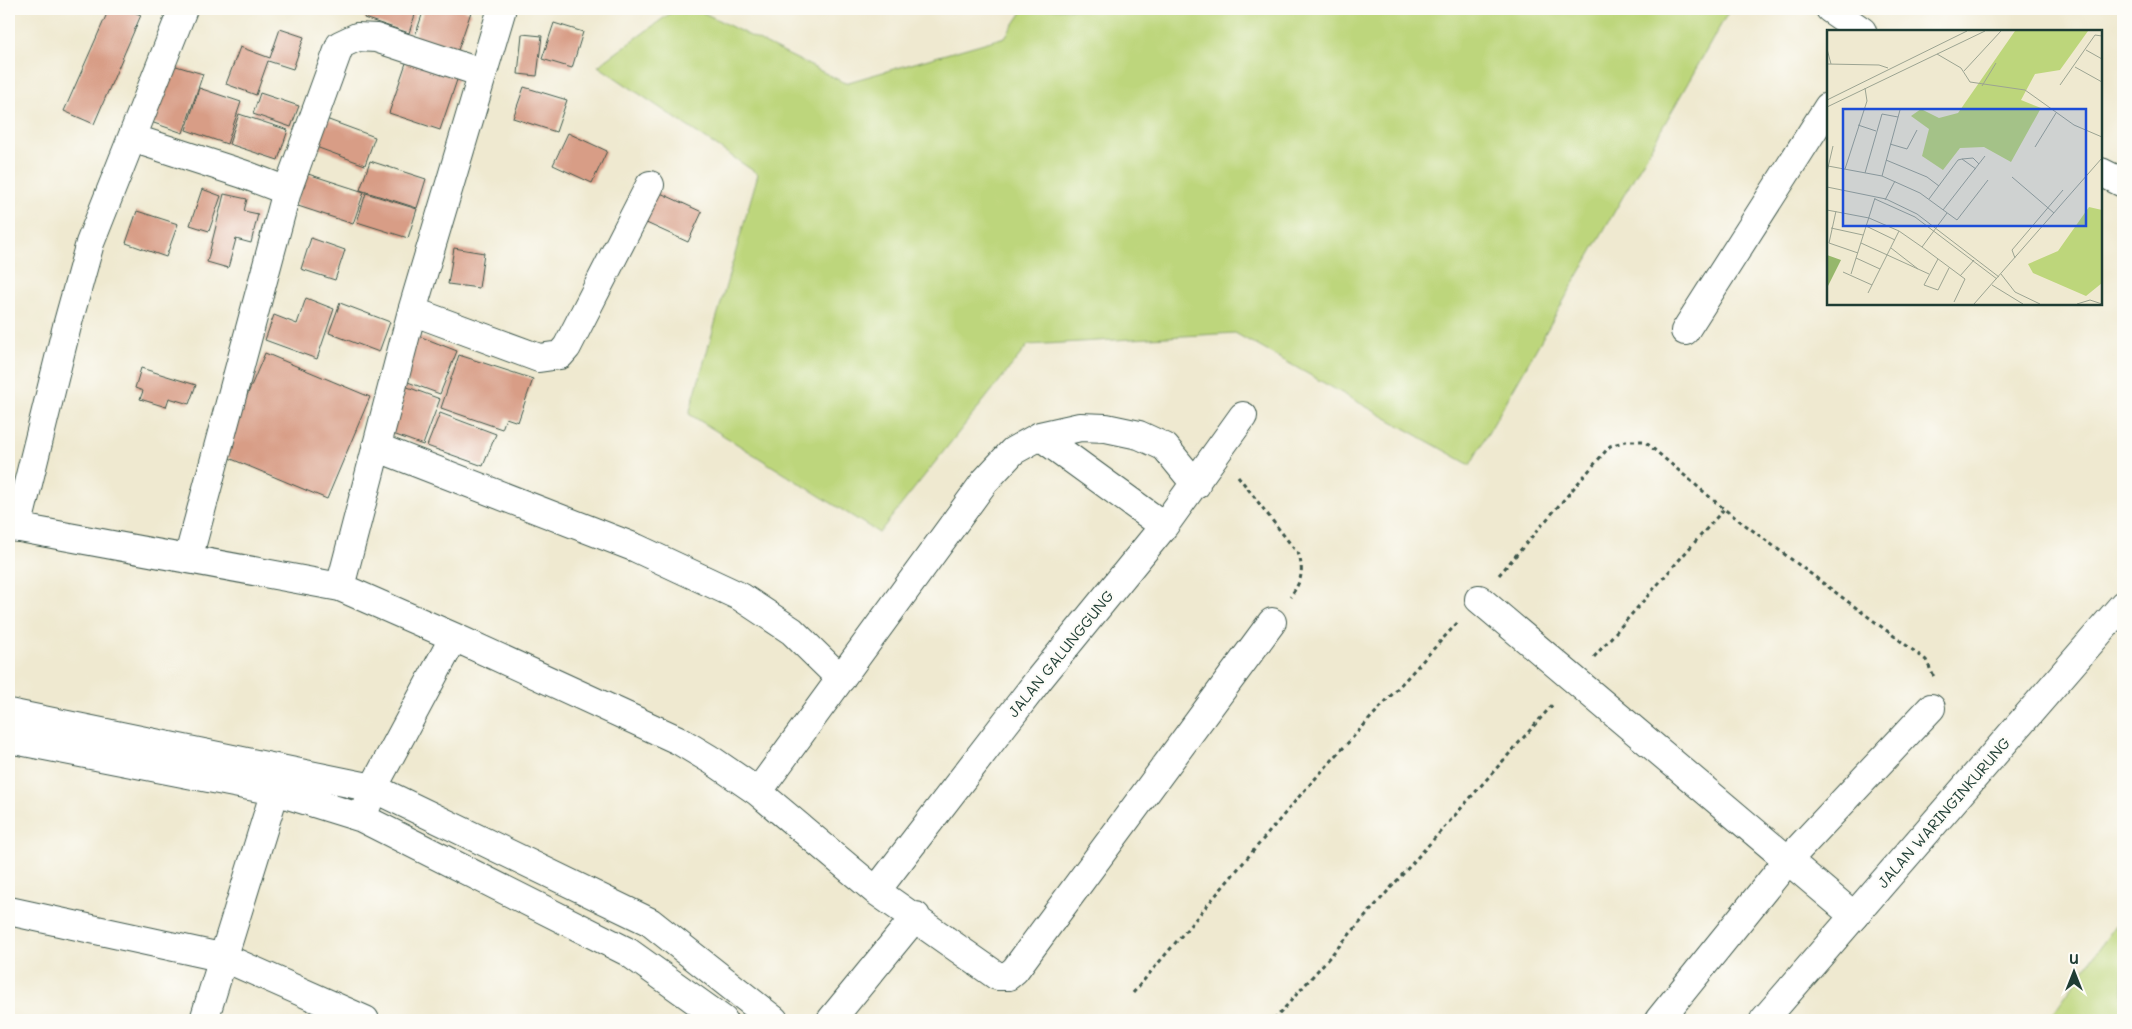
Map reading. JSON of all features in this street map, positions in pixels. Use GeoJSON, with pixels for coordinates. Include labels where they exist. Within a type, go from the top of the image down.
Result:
{"type":"FeatureCollection","features":[{"type":"Feature","properties":{"kind":"street"},"geometry":{"type":"LineString","coordinates":[[183,9],[90,243],[13,527],[340,587],[454,637],[678,740],[758,792],[876,891],[916,916],[997,976],[1008,976],[1015,970],[1272,622]]}},
{"type":"Feature","properties":{"kind":"street"},"geometry":{"type":"LineString","coordinates":[[1830,9],[1861,30]]}},
{"type":"Feature","properties":{"kind":"street"},"geometry":{"type":"LineString","coordinates":[[340,587],[412,311],[501,12]]}},
{"type":"Feature","properties":{"kind":"street"},"geometry":{"type":"LineString","coordinates":[[188,559],[287,191],[340,45],[357,37],[376,38],[482,73]]}},
{"type":"Feature","properties":{"kind":"street"},"geometry":{"type":"LineString","coordinates":[[1685,331],[1827,110]]}},
{"type":"Feature","properties":{"kind":"street"},"geometry":{"type":"LineString","coordinates":[[132,138],[243,174],[287,191]]}},
{"type":"Feature","properties":{"kind":"street"},"geometry":{"type":"LineString","coordinates":[[2102,172],[2123,182]]}},
{"type":"Feature","properties":{"kind":"street"},"geometry":{"type":"LineString","coordinates":[[412,311],[539,358],[560,355],[567,347],[650,185]]}},
{"type":"Feature","properties":{"kind":"street","name":"JALAN GALUNGGUNG"},"geometry":{"type":"LineString","coordinates":[[876,891],[1040,678],[1196,485],[1244,416]]}},
{"type":"Feature","properties":{"kind":"street"},"geometry":{"type":"LineString","coordinates":[[758,792],[985,481],[1013,452],[1040,436],[1080,427],[1106,428],[1139,435],[1165,447],[1196,485]]}},
{"type":"Feature","properties":{"kind":"street"},"geometry":{"type":"LineString","coordinates":[[1040,436],[1164,526]]}},
{"type":"Feature","properties":{"kind":"street"},"geometry":{"type":"LineString","coordinates":[[376,447],[636,548],[741,597],[792,631],[841,678]]}},
{"type":"Feature","properties":{"kind":"street"},"geometry":{"type":"LineString","coordinates":[[1479,599],[1854,916]]}},
{"type":"Feature","properties":{"kind":"street","name":"JALAN WARINGINKURUNG"},"geometry":{"type":"LineString","coordinates":[[1764,1020],[2123,605]]}},
{"type":"Feature","properties":{"kind":"street"},"geometry":{"type":"LineString","coordinates":[[362,818],[373,788],[454,637]]}},
{"type":"Feature","properties":{"kind":"street"},"geometry":{"type":"LineString","coordinates":[[1658,1020],[1788,860],[1931,708]]}},
{"type":"Feature","properties":{"kind":"street"},"geometry":{"type":"LineString","coordinates":[[9,714],[277,780],[362,818],[628,952],[723,1020]]}},
{"type":"Feature","properties":{"kind":"street"},"geometry":{"type":"LineString","coordinates":[[9,738],[277,780],[373,788],[650,922],[774,1020]]}},
{"type":"Feature","properties":{"kind":"street"},"geometry":{"type":"LineString","coordinates":[[204,1020],[225,958],[277,780]]}},
{"type":"Feature","properties":{"kind":"street"},"geometry":{"type":"LineString","coordinates":[[9,911],[225,958],[365,1020]]}},
{"type":"Feature","properties":{"kind":"street"},"geometry":{"type":"LineString","coordinates":[[831,1020],[916,916]]}},
{"type":"Feature","properties":{"kind":"path"},"geometry":{"type":"LineString","coordinates":[[1133,993],[1303,792],[1479,599],[1610,446],[1626,441],[1644,441],[1724,509],[1926,660],[1939,686],[1931,708]]}},
{"type":"Feature","properties":{"kind":"path"},"geometry":{"type":"LineString","coordinates":[[1219,450],[1298,555],[1302,568],[1301,582],[1272,622]]}},
{"type":"Feature","properties":{"kind":"path"},"geometry":{"type":"LineString","coordinates":[[1274,1020],[1724,509]]}},
{"type":"Feature","properties":{"kind":"green space"},"geometry":{"type":"Polygon","coordinates":[[[676,9],[696,9],[845,83],[1005,37],[1024,9],[1730,9],[1470,465],[1235,333],[1028,345],[879,533],[689,414],[758,174],[598,66],[676,9]]]}},
{"type":"Feature","properties":{"kind":"green space"},"geometry":{"type":"Polygon","coordinates":[[[2123,915],[2123,1020],[2048,1020],[2123,915]]]}},
{"type":"Feature","properties":{"kind":"building"},"geometry":{"type":"Polygon","coordinates":[[[109,9],[126,9],[141,15],[94,124],[64,111],[109,9]]]}},
{"type":"Feature","properties":{"kind":"building"},"geometry":{"type":"Polygon","coordinates":[[[367,9],[417,9],[409,33],[364,18],[367,9]]]}},
{"type":"Feature","properties":{"kind":"building"},"geometry":{"type":"Polygon","coordinates":[[[424,9],[460,9],[471,12],[457,53],[414,39],[424,9]]]}},
{"type":"Feature","properties":{"kind":"building"},"geometry":{"type":"Polygon","coordinates":[[[554,23],[583,32],[572,68],[542,59],[554,23]]]}},
{"type":"Feature","properties":{"kind":"building"},"geometry":{"type":"Polygon","coordinates":[[[280,29],[304,37],[293,69],[268,61],[256,95],[226,84],[240,47],[270,58],[280,29]]]}},
{"type":"Feature","properties":{"kind":"building"},"geometry":{"type":"Polygon","coordinates":[[[522,34],[542,36],[537,76],[518,74],[522,34]]]}},
{"type":"Feature","properties":{"kind":"building"},"geometry":{"type":"Polygon","coordinates":[[[407,60],[458,77],[440,130],[389,113],[407,60]]]}},
{"type":"Feature","properties":{"kind":"building"},"geometry":{"type":"Polygon","coordinates":[[[166,63],[203,74],[183,133],[148,121],[166,63]]]}},
{"type":"Feature","properties":{"kind":"building"},"geometry":{"type":"Polygon","coordinates":[[[524,87],[567,100],[556,132],[513,118],[524,87]]]}},
{"type":"Feature","properties":{"kind":"building"},"geometry":{"type":"Polygon","coordinates":[[[199,88],[241,102],[227,144],[186,130],[199,88]]]}},
{"type":"Feature","properties":{"kind":"building"},"geometry":{"type":"Polygon","coordinates":[[[260,93],[299,106],[291,127],[253,114],[260,93]]]}},
{"type":"Feature","properties":{"kind":"building"},"geometry":{"type":"Polygon","coordinates":[[[239,114],[288,130],[278,160],[229,144],[239,114]]]}},
{"type":"Feature","properties":{"kind":"building"},"geometry":{"type":"Polygon","coordinates":[[[326,119],[375,137],[365,165],[316,147],[326,119]]]}},
{"type":"Feature","properties":{"kind":"building"},"geometry":{"type":"Polygon","coordinates":[[[568,133],[607,151],[592,183],[553,165],[568,133]]]}},
{"type":"Feature","properties":{"kind":"building"},"geometry":{"type":"Polygon","coordinates":[[[370,161],[426,179],[417,208],[360,190],[370,161]]]}},
{"type":"Feature","properties":{"kind":"building"},"geometry":{"type":"Polygon","coordinates":[[[305,173],[364,192],[353,224],[295,205],[305,173]]]}},
{"type":"Feature","properties":{"kind":"building"},"geometry":{"type":"Polygon","coordinates":[[[202,189],[221,196],[209,231],[190,225],[202,189]]]}},
{"type":"Feature","properties":{"kind":"building"},"geometry":{"type":"Polygon","coordinates":[[[656,191],[702,212],[688,242],[642,221],[656,191]]]}},
{"type":"Feature","properties":{"kind":"building"},"geometry":{"type":"Polygon","coordinates":[[[366,193],[417,209],[408,238],[357,222],[366,193]]]}},
{"type":"Feature","properties":{"kind":"building"},"geometry":{"type":"Polygon","coordinates":[[[224,194],[247,199],[244,211],[258,214],[251,243],[236,239],[228,268],[207,262],[224,194]]]}},
{"type":"Feature","properties":{"kind":"building"},"geometry":{"type":"Polygon","coordinates":[[[137,211],[178,224],[166,257],[126,243],[137,211]]]}},
{"type":"Feature","properties":{"kind":"building"},"geometry":{"type":"Polygon","coordinates":[[[311,238],[345,250],[335,280],[301,269],[311,238]]]}},
{"type":"Feature","properties":{"kind":"building"},"geometry":{"type":"Polygon","coordinates":[[[454,248],[484,253],[479,288],[448,284],[454,248]]]}},
{"type":"Feature","properties":{"kind":"building"},"geometry":{"type":"Polygon","coordinates":[[[306,298],[334,309],[317,359],[265,340],[274,315],[297,324],[306,298]]]}},
{"type":"Feature","properties":{"kind":"building"},"geometry":{"type":"Polygon","coordinates":[[[340,303],[390,322],[379,352],[329,333],[340,303]]]}},
{"type":"Feature","properties":{"kind":"building"},"geometry":{"type":"Polygon","coordinates":[[[414,334],[457,351],[440,394],[397,378],[414,334]]]}},
{"type":"Feature","properties":{"kind":"building"},"geometry":{"type":"Polygon","coordinates":[[[265,353],[370,397],[327,499],[222,455],[265,353]]]}},
{"type":"Feature","properties":{"kind":"building"},"geometry":{"type":"Polygon","coordinates":[[[459,355],[533,379],[518,422],[506,418],[502,429],[441,408],[459,355]]]}},
{"type":"Feature","properties":{"kind":"building"},"geometry":{"type":"Polygon","coordinates":[[[141,368],[196,385],[189,404],[169,398],[166,407],[140,399],[143,391],[135,388],[141,368]]]}},
{"type":"Feature","properties":{"kind":"building"},"geometry":{"type":"Polygon","coordinates":[[[402,385],[440,399],[423,445],[385,431],[402,385]]]}},
{"type":"Feature","properties":{"kind":"building"},"geometry":{"type":"Polygon","coordinates":[[[440,413],[496,434],[483,466],[427,446],[440,413]]]}}]}
